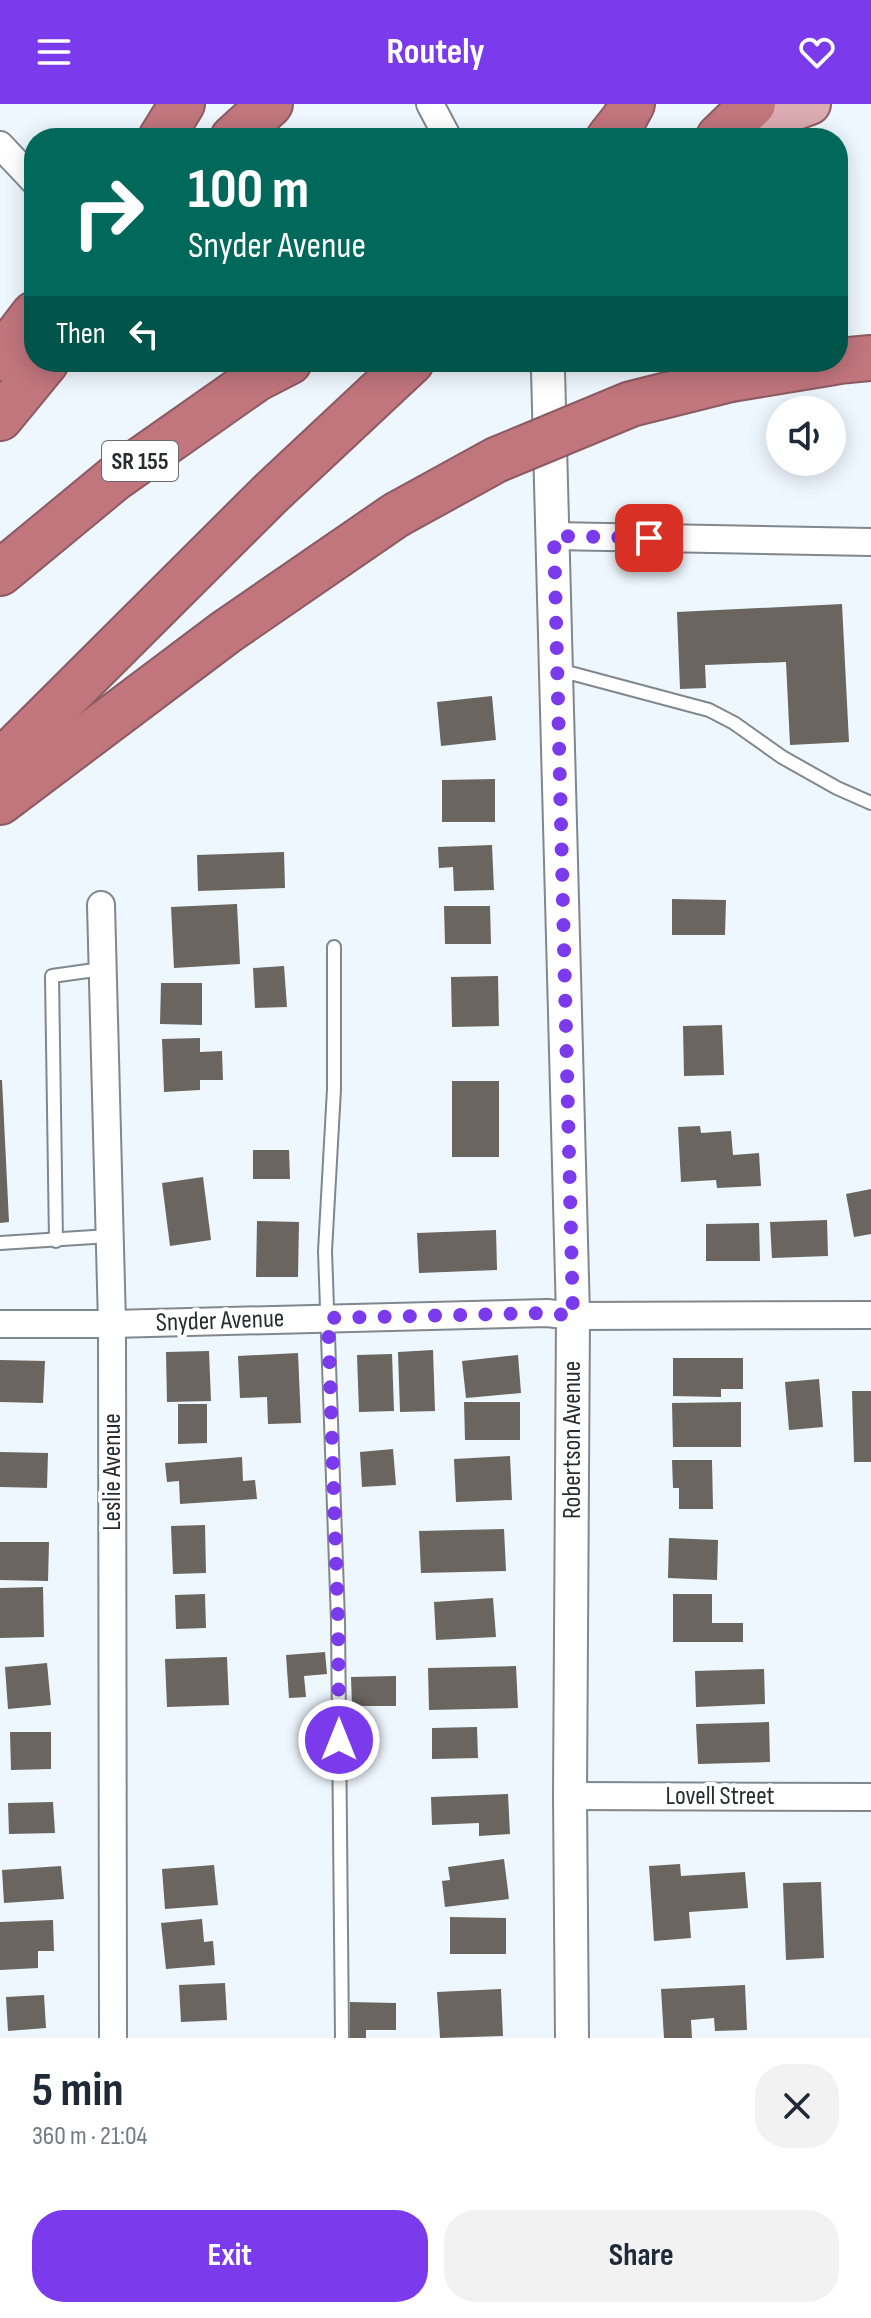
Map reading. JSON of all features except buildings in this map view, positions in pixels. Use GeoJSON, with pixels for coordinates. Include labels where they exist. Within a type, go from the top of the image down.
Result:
{"type":"FeatureCollection","features":[{"type":"Feature","properties":{"kind":"highway"},"geometry":{"type":"LineString","coordinates":[[167,128],[182,104]]}},
{"type":"Feature","properties":{"kind":"highway"},"geometry":{"type":"LineString","coordinates":[[244,128],[270,104]]}},
{"type":"Feature","properties":{"kind":"highway"},"geometry":{"type":"LineString","coordinates":[[617,128],[632,104]]}},
{"type":"Feature","properties":{"kind":"highway"},"geometry":{"type":"LineString","coordinates":[[728,128],[753,104]]}},
{"type":"Feature","properties":{"kind":"highway"},"geometry":{"type":"LineString","coordinates":[[0,358],[24,327]]}},
{"type":"Feature","properties":{"kind":"highway"},"geometry":{"type":"LineString","coordinates":[[848,361],[871,358]]}},
{"type":"Feature","properties":{"kind":"highway"},"geometry":{"type":"LineString","coordinates":[[0,382],[24,369]]}},
{"type":"Feature","properties":{"kind":"highway"},"geometry":{"type":"LineString","coordinates":[[0,418],[38,372]]}},
{"type":"Feature","properties":{"kind":"highway","name":"SR 155"},"geometry":{"type":"LineString","coordinates":[[0,573],[115,478],[270,372]]}},
{"type":"Feature","properties":{"kind":"highway"},"geometry":{"type":"LineString","coordinates":[[0,763],[271,493],[400,372]]}},
{"type":"Feature","properties":{"kind":"highway"},"geometry":{"type":"LineString","coordinates":[[0,802],[226,632],[396,515],[496,460],[631,404],[731,379],[774,372]]}},
{"type":"Feature","properties":{"kind":"main road"},"geometry":{"type":"LineString","coordinates":[[745,128],[810,104]]}},
{"type":"Feature","properties":{"kind":"street"},"geometry":{"type":"LineString","coordinates":[[430,104],[443,128]]}},
{"type":"Feature","properties":{"kind":"street"},"geometry":{"type":"LineString","coordinates":[[0,145],[24,170]]}},
{"type":"Feature","properties":{"kind":"street","name":"Robertson Avenue"},"geometry":{"type":"LineString","coordinates":[[548,372],[573,1316],[572,2038]]}},
{"type":"Feature","properties":{"kind":"street"},"geometry":{"type":"LineString","coordinates":[[554,536],[871,542]]}},
{"type":"Feature","properties":{"kind":"street","name":"Leslie Avenue"},"geometry":{"type":"LineString","coordinates":[[101,905],[112,1324],[113,2038]]}},
{"type":"Feature","properties":{"kind":"street","name":"Snyder Avenue"},"geometry":{"type":"LineString","coordinates":[[0,1324],[547,1313],[573,1316],[871,1315]]}},
{"type":"Feature","properties":{"kind":"street","name":"Lovell Street"},"geometry":{"type":"LineString","coordinates":[[570,1796],[871,1797]]}},
{"type":"Feature","properties":{"kind":"lane"},"geometry":{"type":"LineString","coordinates":[[556,670],[709,710],[796,765],[871,803]]}},
{"type":"Feature","properties":{"kind":"lane"},"geometry":{"type":"LineString","coordinates":[[334,947],[334,1089],[325,1251],[338,1621],[342,2038]]}},
{"type":"Feature","properties":{"kind":"lane"},"geometry":{"type":"LineString","coordinates":[[56,1241],[52,976],[102,969]]}},
{"type":"Feature","properties":{"kind":"lane"},"geometry":{"type":"LineString","coordinates":[[0,1243],[109,1236]]}},
{"type":"Feature","properties":{"kind":"route"},"geometry":{"type":"LineString","coordinates":[[339,1740],[328,1318],[547,1313],[573,1316],[554,536],[649,538]]}}]}
